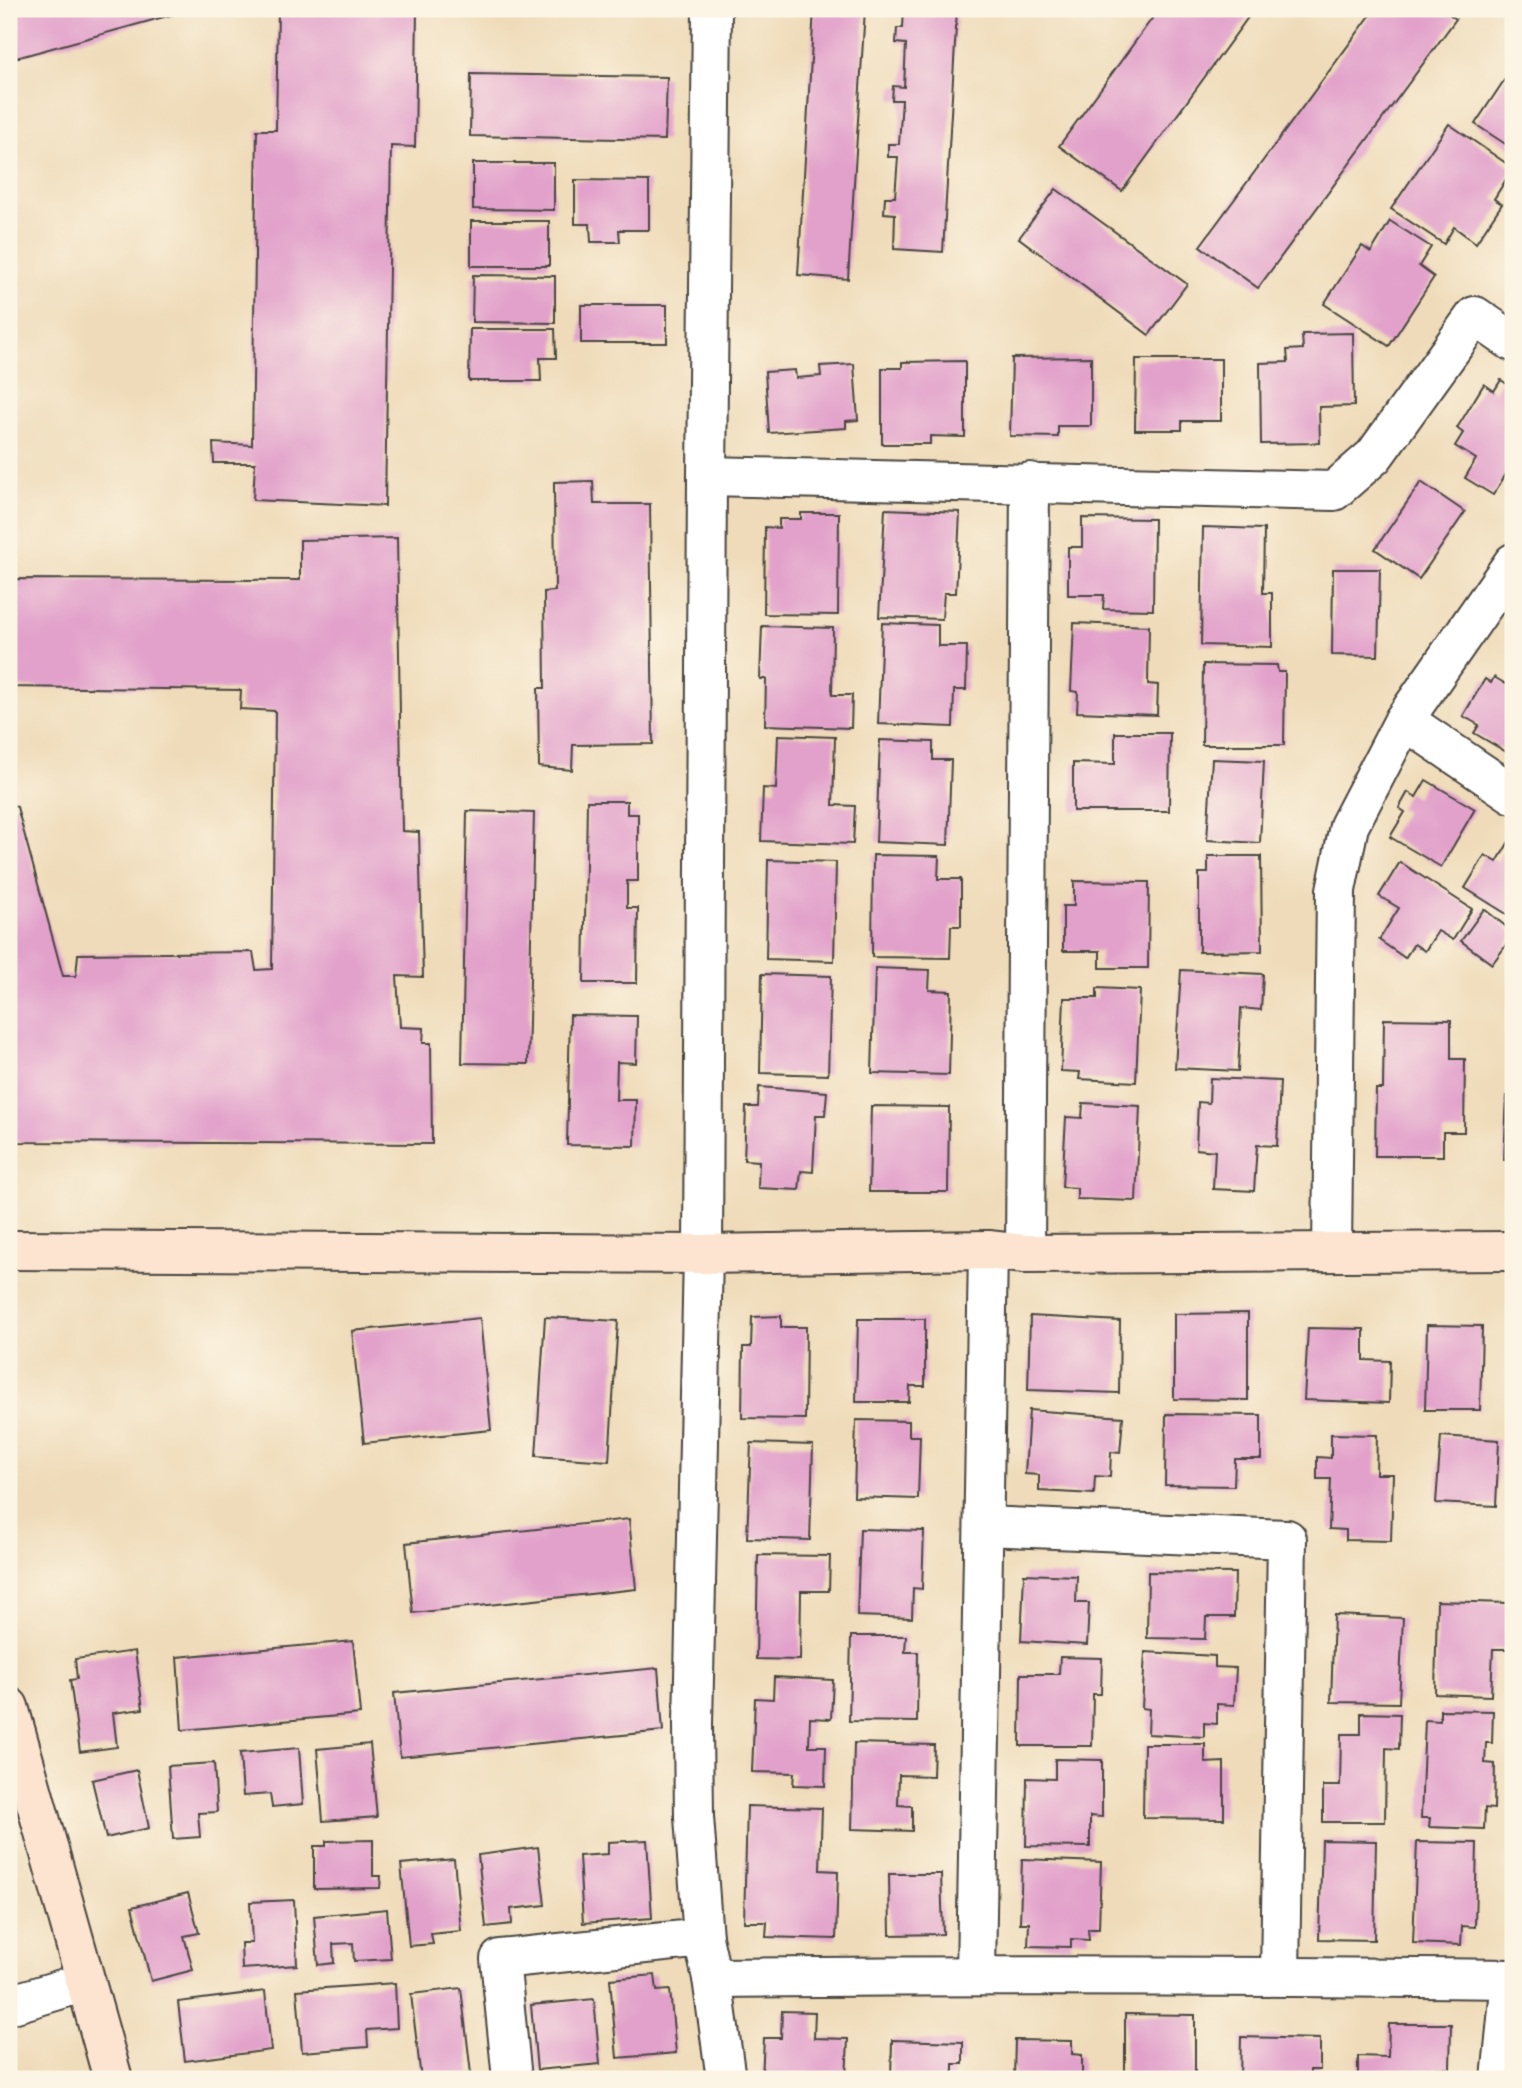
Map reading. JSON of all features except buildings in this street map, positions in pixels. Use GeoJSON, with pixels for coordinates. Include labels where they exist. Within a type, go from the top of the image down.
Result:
{"type":"FeatureCollection","features":[{"type":"Feature","properties":{"kind":"street"},"geometry":{"type":"LineString","coordinates":[[712,9],[704,1254],[692,1724],[694,1817],[703,1938],[712,1978],[726,2079]]}},
{"type":"Feature","properties":{"kind":"street"},"geometry":{"type":"LineString","coordinates":[[707,476],[1334,491],[1374,456],[1475,316],[1513,342]]}},
{"type":"Feature","properties":{"kind":"street"},"geometry":{"type":"LineString","coordinates":[[976,1975],[985,1526],[1007,1252],[1030,482]]}},
{"type":"Feature","properties":{"kind":"street"},"geometry":{"type":"LineString","coordinates":[[1332,1252],[1336,890],[1349,826],[1404,720],[1513,563]]}},
{"type":"Feature","properties":{"kind":"street"},"geometry":{"type":"LineString","coordinates":[[1404,720],[1513,794]]}},
{"type":"Feature","properties":{"kind":"street"},"geometry":{"type":"LineString","coordinates":[[9,1250],[704,1254],[1513,1251]]}},
{"type":"Feature","properties":{"kind":"street"},"geometry":{"type":"LineString","coordinates":[[985,1526],[1287,1539],[1280,1975]]}},
{"type":"Feature","properties":{"kind":"street"},"geometry":{"type":"LineString","coordinates":[[9,1707],[113,2079]]}},
{"type":"Feature","properties":{"kind":"street"},"geometry":{"type":"LineString","coordinates":[[512,2079],[499,1959],[703,1938]]}},
{"type":"Feature","properties":{"kind":"street"},"geometry":{"type":"LineString","coordinates":[[712,1978],[1280,1975],[1512,1979],[1501,2079]]}},
{"type":"Feature","properties":{"kind":"street"},"geometry":{"type":"LineString","coordinates":[[9,2005],[85,1982]]}}]}
